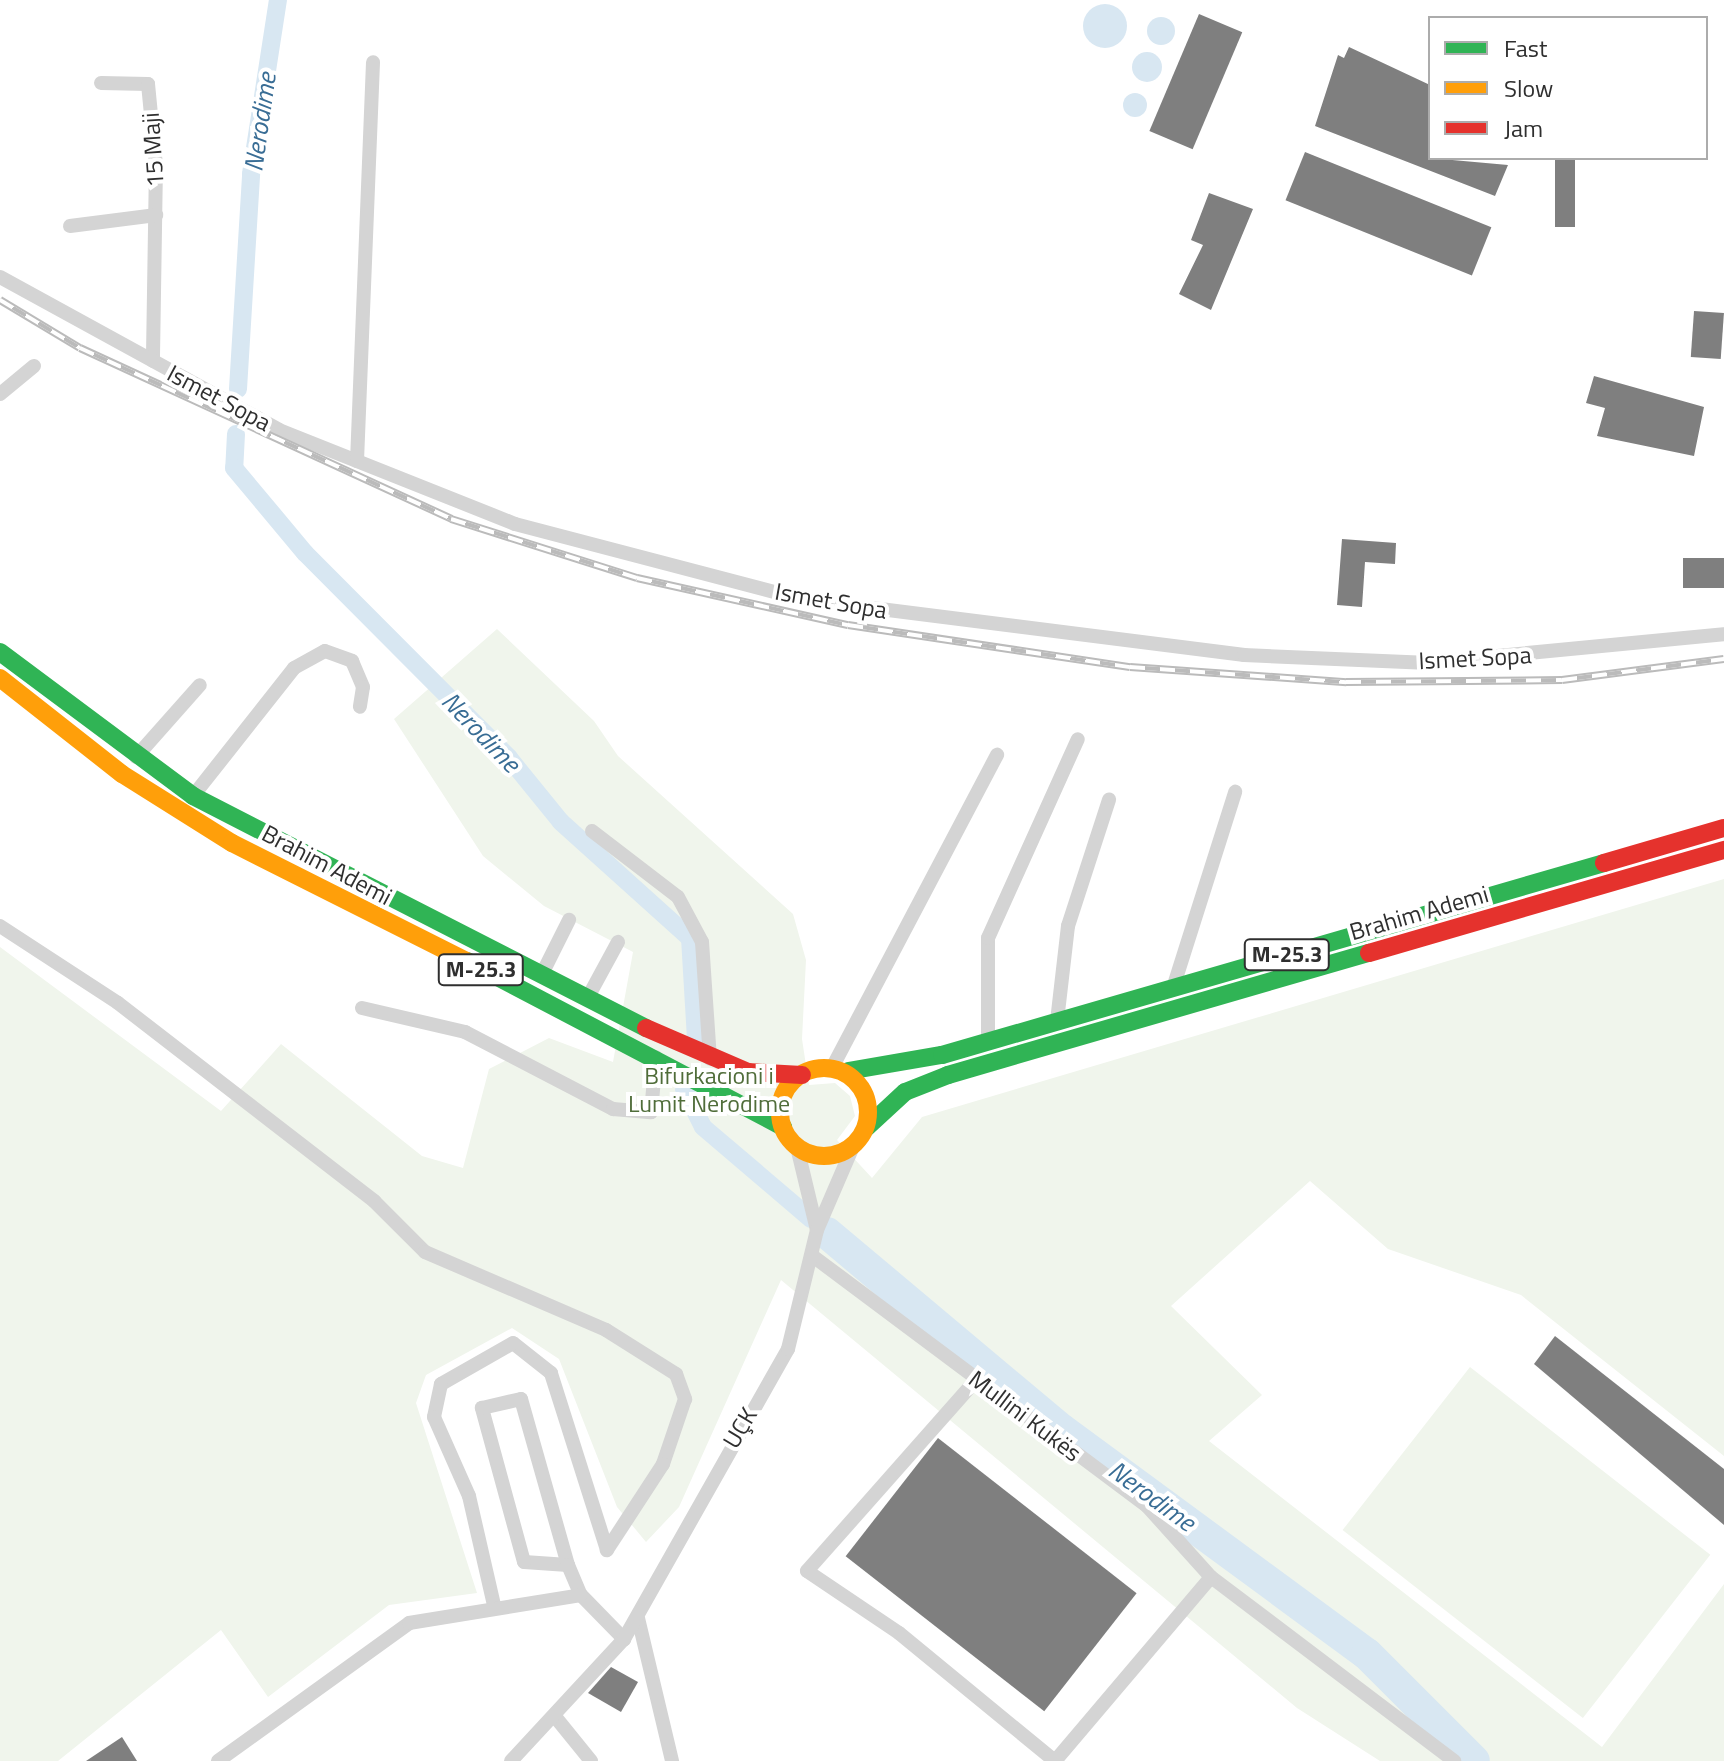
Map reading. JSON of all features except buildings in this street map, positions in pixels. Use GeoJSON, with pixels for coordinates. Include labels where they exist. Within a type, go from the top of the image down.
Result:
{"type":"FeatureCollection","features":[{"type":"Feature","properties":{"kind":"main road","name":"Brahim Ademi"},"geometry":{"type":"LineString","coordinates":[[0,652],[136,757],[193,796],[587,999],[710,1059],[748,1072],[802,1075],[988,1041],[1724,828]]}},
{"type":"Feature","properties":{"kind":"main road","name":"Brahim Ademi"},"geometry":{"type":"LineString","coordinates":[[0,678],[190,819],[656,1057],[783,1127],[797,1147],[826,1156],[859,1136],[905,1092],[948,1075],[1724,850]]}},
{"type":"Feature","properties":{"kind":"main road"},"geometry":{"type":"LineString","coordinates":[[840,1069],[865,1098],[859,1136]]}},
{"type":"Feature","properties":{"kind":"main road"},"geometry":{"type":"LineString","coordinates":[[783,1127],[781,1103],[802,1075]]}},
{"type":"Feature","properties":{"kind":"street"},"geometry":{"type":"LineString","coordinates":[[357,461],[373,62]]}},
{"type":"Feature","properties":{"kind":"street","name":"15 Maji"},"geometry":{"type":"LineString","coordinates":[[101,83],[148,84],[156,215],[153,361]]}},
{"type":"Feature","properties":{"kind":"street","name":"15 Maji"},"geometry":{"type":"LineString","coordinates":[[70,226],[156,215]]}},
{"type":"Feature","properties":{"kind":"street","name":"Ismet Sopa"},"geometry":{"type":"LineString","coordinates":[[0,277],[279,430],[515,524],[630,559],[801,599],[1034,632],[1244,655],[1424,663],[1724,634]]}},
{"type":"Feature","properties":{"kind":"street"},"geometry":{"type":"LineString","coordinates":[[0,394],[34,366]]}},
{"type":"Feature","properties":{"kind":"street"},"geometry":{"type":"LineString","coordinates":[[193,796],[294,668],[325,651],[352,661],[363,687],[360,707]]}},
{"type":"Feature","properties":{"kind":"street"},"geometry":{"type":"LineString","coordinates":[[136,757],[200,685]]}},
{"type":"Feature","properties":{"kind":"street"},"geometry":{"type":"LineString","coordinates":[[988,1041],[988,938],[1078,739]]}},
{"type":"Feature","properties":{"kind":"street"},"geometry":{"type":"LineString","coordinates":[[840,1069],[997,755]]}},
{"type":"Feature","properties":{"kind":"street"},"geometry":{"type":"LineString","coordinates":[[1173,988],[1235,792]]}},
{"type":"Feature","properties":{"kind":"street"},"geometry":{"type":"LineString","coordinates":[[1057,1021],[1068,926],[1109,800]]}},
{"type":"Feature","properties":{"kind":"street"},"geometry":{"type":"LineString","coordinates":[[592,831],[678,897],[702,942],[710,1059]]}},
{"type":"Feature","properties":{"kind":"street"},"geometry":{"type":"LineString","coordinates":[[541,976],[569,920]]}},
{"type":"Feature","properties":{"kind":"street"},"geometry":{"type":"LineString","coordinates":[[0,926],[118,1003],[374,1201],[425,1252],[606,1330],[676,1374],[685,1399],[663,1464],[607,1550],[551,1373],[513,1343],[441,1384],[434,1417],[469,1496],[494,1605]]}},
{"type":"Feature","properties":{"kind":"street"},"geometry":{"type":"LineString","coordinates":[[587,999],[618,942]]}},
{"type":"Feature","properties":{"kind":"street"},"geometry":{"type":"LineString","coordinates":[[362,1008],[465,1032],[613,1109],[651,1112],[656,1057]]}},
{"type":"Feature","properties":{"kind":"street","name":"UÇK"},"geometry":{"type":"LineString","coordinates":[[511,1761],[557,1719],[624,1639],[638,1618],[705,1485],[788,1349],[814,1257],[817,1230],[859,1136]]}},
{"type":"Feature","properties":{"kind":"street","name":"UÇK"},"geometry":{"type":"LineString","coordinates":[[797,1147],[817,1230]]}},
{"type":"Feature","properties":{"kind":"street","name":"Mullini Kukës"},"geometry":{"type":"LineString","coordinates":[[814,1257],[1147,1506],[1211,1577],[1454,1761]]}},
{"type":"Feature","properties":{"kind":"street"},"geometry":{"type":"LineString","coordinates":[[976,1380],[807,1571],[899,1633],[1055,1761],[1211,1577]]}},
{"type":"Feature","properties":{"kind":"street"},"geometry":{"type":"LineString","coordinates":[[568,1565],[524,1562],[482,1408],[521,1399],[568,1565],[581,1595],[624,1639]]}},
{"type":"Feature","properties":{"kind":"street"},"geometry":{"type":"LineString","coordinates":[[218,1761],[389,1633],[494,1605],[581,1595]]}},
{"type":"Feature","properties":{"kind":"street"},"geometry":{"type":"LineString","coordinates":[[638,1618],[672,1761]]}},
{"type":"Feature","properties":{"kind":"street"},"geometry":{"type":"LineString","coordinates":[[557,1719],[591,1761]]}},
{"type":"Feature","properties":{"kind":"green space","name":"Bifurkacioni i Lumit Nerodime"},"geometry":{"type":"Polygon","coordinates":[[[497,629],[594,721],[618,756],[793,914],[806,960],[802,1039],[809,1085],[835,1083],[850,1096],[855,1116],[837,1140],[872,1178],[922,1117],[1724,879],[1724,1456],[1521,1295],[1388,1249],[1310,1181],[1171,1306],[1262,1395],[1209,1441],[1602,1747],[1724,1584],[1724,1761],[1380,1761],[1297,1708],[781,1280],[679,1507],[646,1542],[617,1507],[559,1359],[512,1328],[426,1375],[416,1403],[477,1593],[389,1605],[268,1697],[221,1630],[58,1761],[0,1761],[0,947],[221,1111],[281,1044],[422,1156],[463,1168],[489,1069],[549,1038],[613,1062],[633,952],[544,906],[483,856],[394,719],[497,629]]]}},
{"type":"Feature","properties":{"kind":"green space"},"geometry":{"type":"Polygon","coordinates":[[[1470,1367],[1710,1555],[1583,1718],[1343,1530],[1470,1367]]]}},
{"type":"Feature","properties":{"kind":"shaded area"},"geometry":{"type":"Polygon","coordinates":[[[1105,4],[1121,10],[1127,26],[1121,42],[1105,48],[1089,42],[1083,26],[1089,10],[1105,4]]]}},
{"type":"Feature","properties":{"kind":"shaded area"},"geometry":{"type":"Polygon","coordinates":[[[1161,17],[1171,21],[1175,31],[1171,41],[1161,45],[1151,41],[1147,31],[1151,21],[1161,17]]]}},
{"type":"Feature","properties":{"kind":"shaded area"},"geometry":{"type":"Polygon","coordinates":[[[1147,52],[1153,53],[1161,61],[1161,73],[1153,81],[1147,82],[1141,81],[1133,73],[1132,67],[1133,61],[1141,53],[1147,52]]]}},
{"type":"Feature","properties":{"kind":"shaded area"},"geometry":{"type":"Polygon","coordinates":[[[1135,93],[1143,97],[1147,105],[1143,113],[1135,117],[1127,113],[1123,105],[1127,97],[1135,93]]]}},
{"type":"Feature","properties":{"kind":"waterway","name":"Nerodime"},"geometry":{"type":"LineString","coordinates":[[238,389],[251,174],[278,0]]}},
{"type":"Feature","properties":{"kind":"waterway","name":"Nerodime"},"geometry":{"type":"LineString","coordinates":[[236,434],[234,468],[305,553],[509,758],[561,822],[690,938],[696,1040]]}},
{"type":"Feature","properties":{"kind":"waterway","name":"Nerodime"},"geometry":{"type":"LineString","coordinates":[[684,1089],[703,1127],[811,1219]]}},
{"type":"Feature","properties":{"kind":"waterway","name":"Nerodime"},"geometry":{"type":"LineString","coordinates":[[827,1233],[1062,1430],[1367,1654],[1474,1761]]}},
{"type":"Feature","properties":{"kind":"railway"},"geometry":{"type":"LineString","coordinates":[[0,300],[80,348],[451,519],[637,578],[848,625],[1130,667],[1346,682],[1562,680],[1724,659]]}},
{"type":"Feature","properties":{"kind":"traffic: fast"},"geometry":{"type":"LineString","coordinates":[[0,652],[193,796],[646,1028]]}},
{"type":"Feature","properties":{"kind":"traffic: fast"},"geometry":{"type":"LineString","coordinates":[[848,1071],[942,1055],[1604,863]]}},
{"type":"Feature","properties":{"kind":"traffic: fast"},"geometry":{"type":"LineString","coordinates":[[865,1129],[905,1092],[948,1075],[1369,953]]}},
{"type":"Feature","properties":{"kind":"traffic: fast"},"geometry":{"type":"LineString","coordinates":[[467,961],[783,1127]]}},
{"type":"Feature","properties":{"kind":"traffic: slow"},"geometry":{"type":"LineString","coordinates":[[0,678],[122,774],[232,843],[467,961]]}},
{"type":"Feature","properties":{"kind":"traffic: slow"},"geometry":{"type":"LineString","coordinates":[[824,1068],[841,1071],[855,1081],[865,1095],[868,1112],[865,1129],[855,1143],[841,1153],[824,1156],[807,1153],[793,1143],[783,1129],[780,1112],[783,1095],[793,1081],[807,1071],[824,1068]]}},
{"type":"Feature","properties":{"kind":"traffic: jam"},"geometry":{"type":"LineString","coordinates":[[1604,863],[1724,828]]}},
{"type":"Feature","properties":{"kind":"traffic: jam"},"geometry":{"type":"LineString","coordinates":[[1369,953],[1724,850]]}},
{"type":"Feature","properties":{"kind":"traffic: jam"},"geometry":{"type":"LineString","coordinates":[[646,1028],[748,1072],[802,1075]]}}]}
